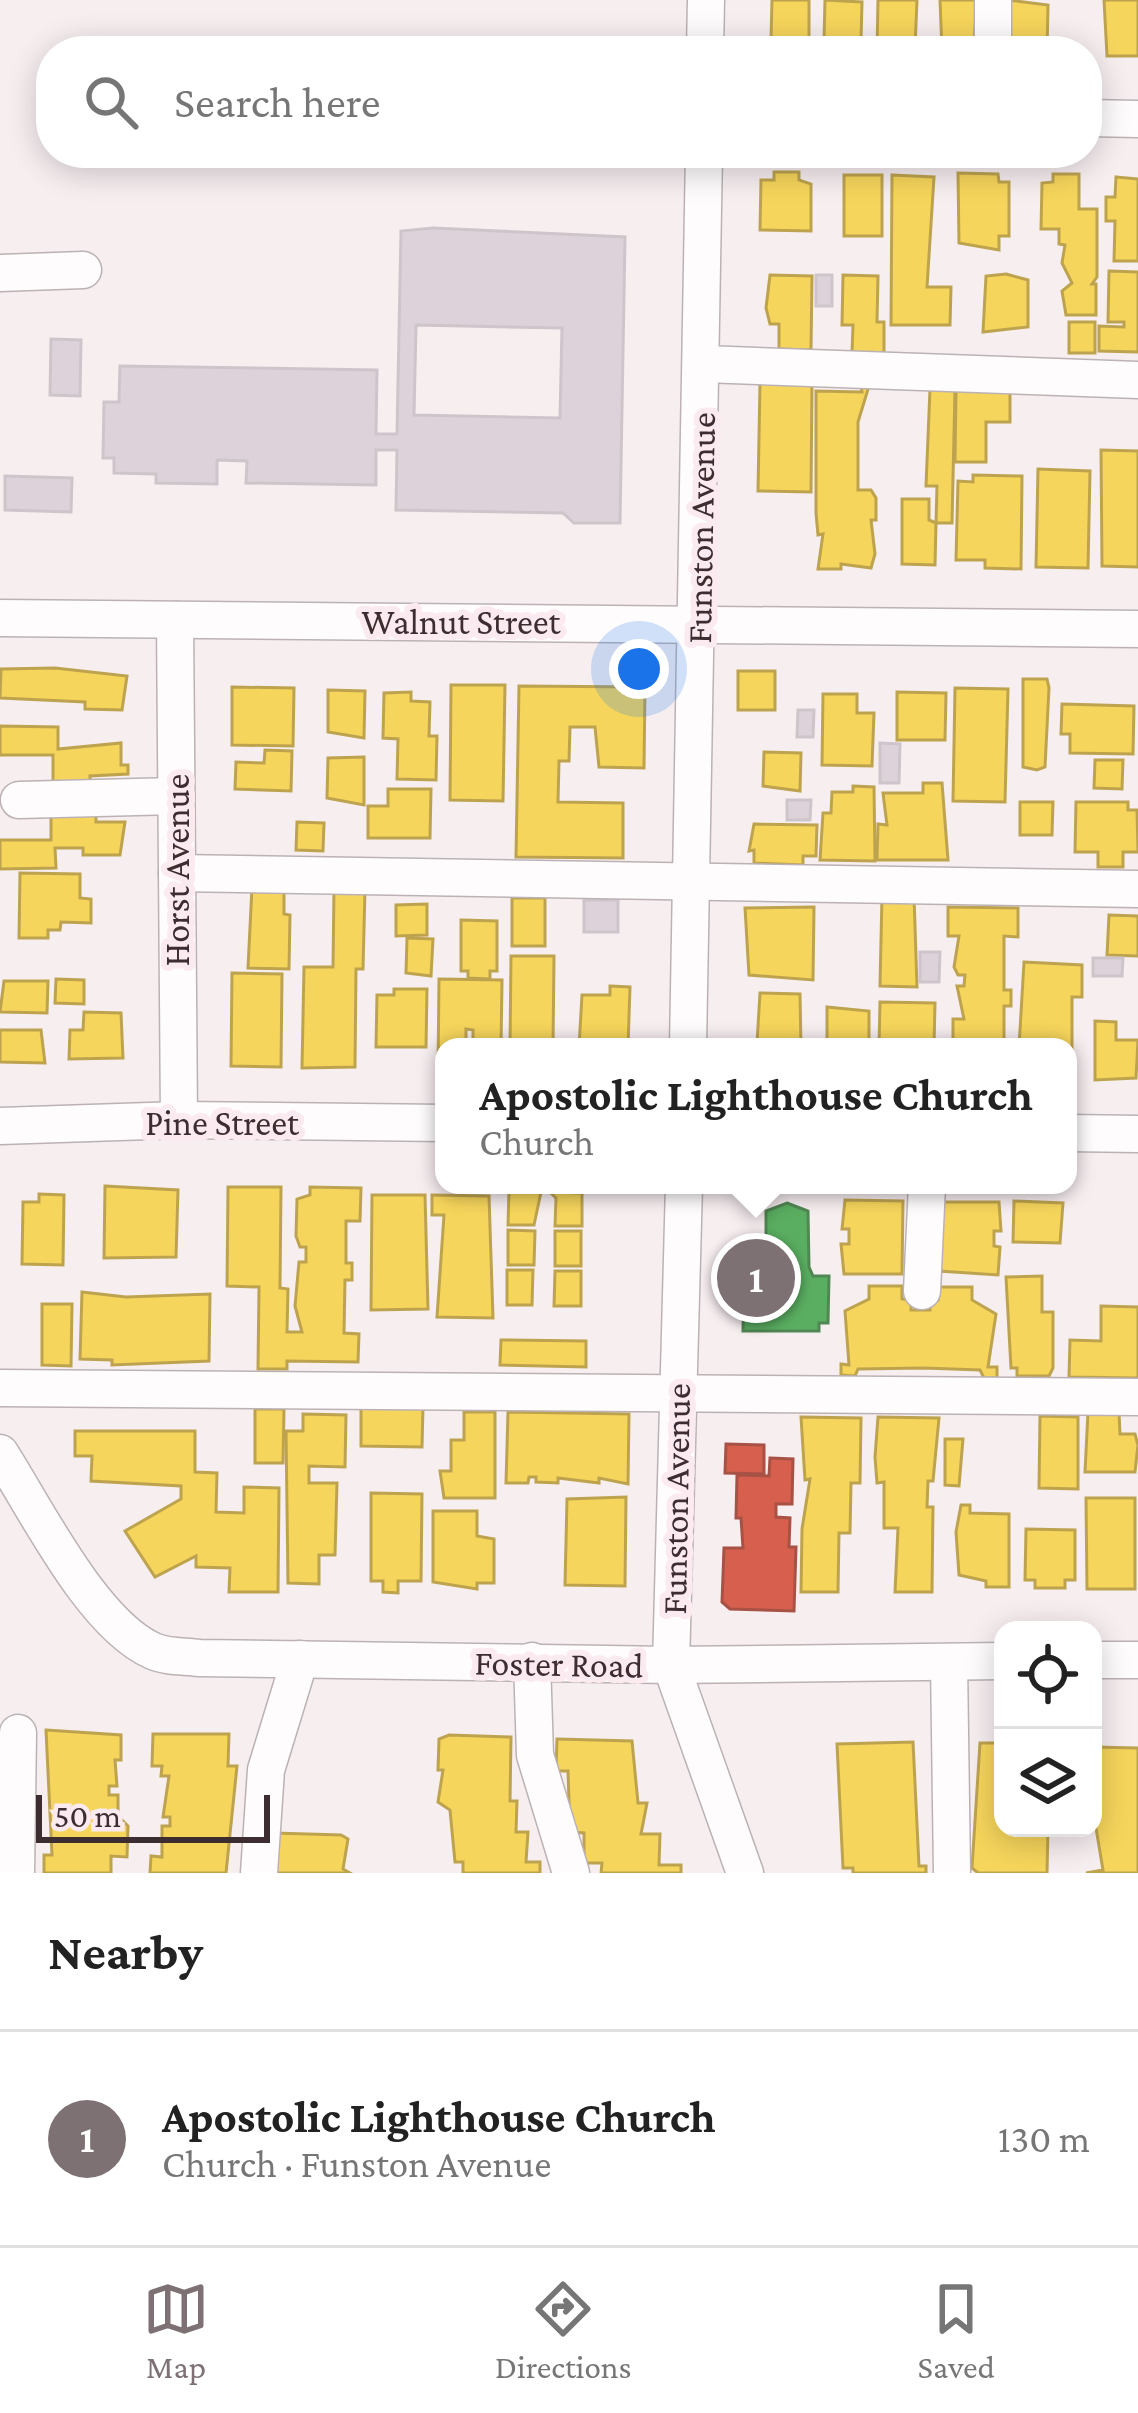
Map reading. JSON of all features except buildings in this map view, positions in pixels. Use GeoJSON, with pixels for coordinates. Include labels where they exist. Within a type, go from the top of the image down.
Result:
{"type":"FeatureCollection","features":[{"type":"Feature","properties":{"kind":"street"},"geometry":{"type":"LineString","coordinates":[[705,36],[706,0]]}},
{"type":"Feature","properties":{"kind":"street"},"geometry":{"type":"LineString","coordinates":[[992,0],[993,36]]}},
{"type":"Feature","properties":{"kind":"street"},"geometry":{"type":"LineString","coordinates":[[1102,118],[1138,119]]}},
{"type":"Feature","properties":{"kind":"street","name":"Funston Avenue"},"geometry":{"type":"LineString","coordinates":[[688,1038],[704,168]]}},
{"type":"Feature","properties":{"kind":"street"},"geometry":{"type":"LineString","coordinates":[[0,273],[83,270]]}},
{"type":"Feature","properties":{"kind":"street"},"geometry":{"type":"LineString","coordinates":[[704,364],[1138,380]]}},
{"type":"Feature","properties":{"kind":"street","name":"Walnut Street"},"geometry":{"type":"LineString","coordinates":[[0,618],[1138,628]]}},
{"type":"Feature","properties":{"kind":"street","name":"Horst Avenue"},"geometry":{"type":"LineString","coordinates":[[175,620],[178,1120]]}},
{"type":"Feature","properties":{"kind":"street"},"geometry":{"type":"LineString","coordinates":[[19,800],[176,796]]}},
{"type":"Feature","properties":{"kind":"street"},"geometry":{"type":"LineString","coordinates":[[177,873],[1138,889]]}},
{"type":"Feature","properties":{"kind":"street","name":"Pine Street"},"geometry":{"type":"LineString","coordinates":[[0,1126],[178,1120],[435,1124]]}},
{"type":"Feature","properties":{"kind":"street"},"geometry":{"type":"LineString","coordinates":[[1077,1133],[1138,1134]]}},
{"type":"Feature","properties":{"kind":"street","name":"Funston Avenue"},"geometry":{"type":"LineString","coordinates":[[684,1194],[670,1665],[745,1873]]}},
{"type":"Feature","properties":{"kind":"street"},"geometry":{"type":"LineString","coordinates":[[922,1292],[927,1194]]}},
{"type":"Feature","properties":{"kind":"street"},"geometry":{"type":"LineString","coordinates":[[0,1388],[1138,1397]]}},
{"type":"Feature","properties":{"kind":"street","name":"Foster Road"},"geometry":{"type":"LineString","coordinates":[[0,1453],[85,1585],[123,1630],[155,1652],[670,1665],[994,1661]]}},
{"type":"Feature","properties":{"kind":"street"},"geometry":{"type":"LineString","coordinates":[[259,1873],[266,1770],[300,1659]]}},
{"type":"Feature","properties":{"kind":"street"},"geometry":{"type":"LineString","coordinates":[[532,1660],[535,1755],[571,1873]]}},
{"type":"Feature","properties":{"kind":"street"},"geometry":{"type":"LineString","coordinates":[[1102,1660],[1138,1660]]}},
{"type":"Feature","properties":{"kind":"street"},"geometry":{"type":"LineString","coordinates":[[950,1662],[952,1873]]}},
{"type":"Feature","properties":{"kind":"street"},"geometry":{"type":"LineString","coordinates":[[16,1873],[18,1733]]}},
{"type":"Feature","properties":{"kind":"place","name":"Apostolic Lighthouse Church"},"geometry":{"type":"Point","coordinates":[756,1278]}}]}
